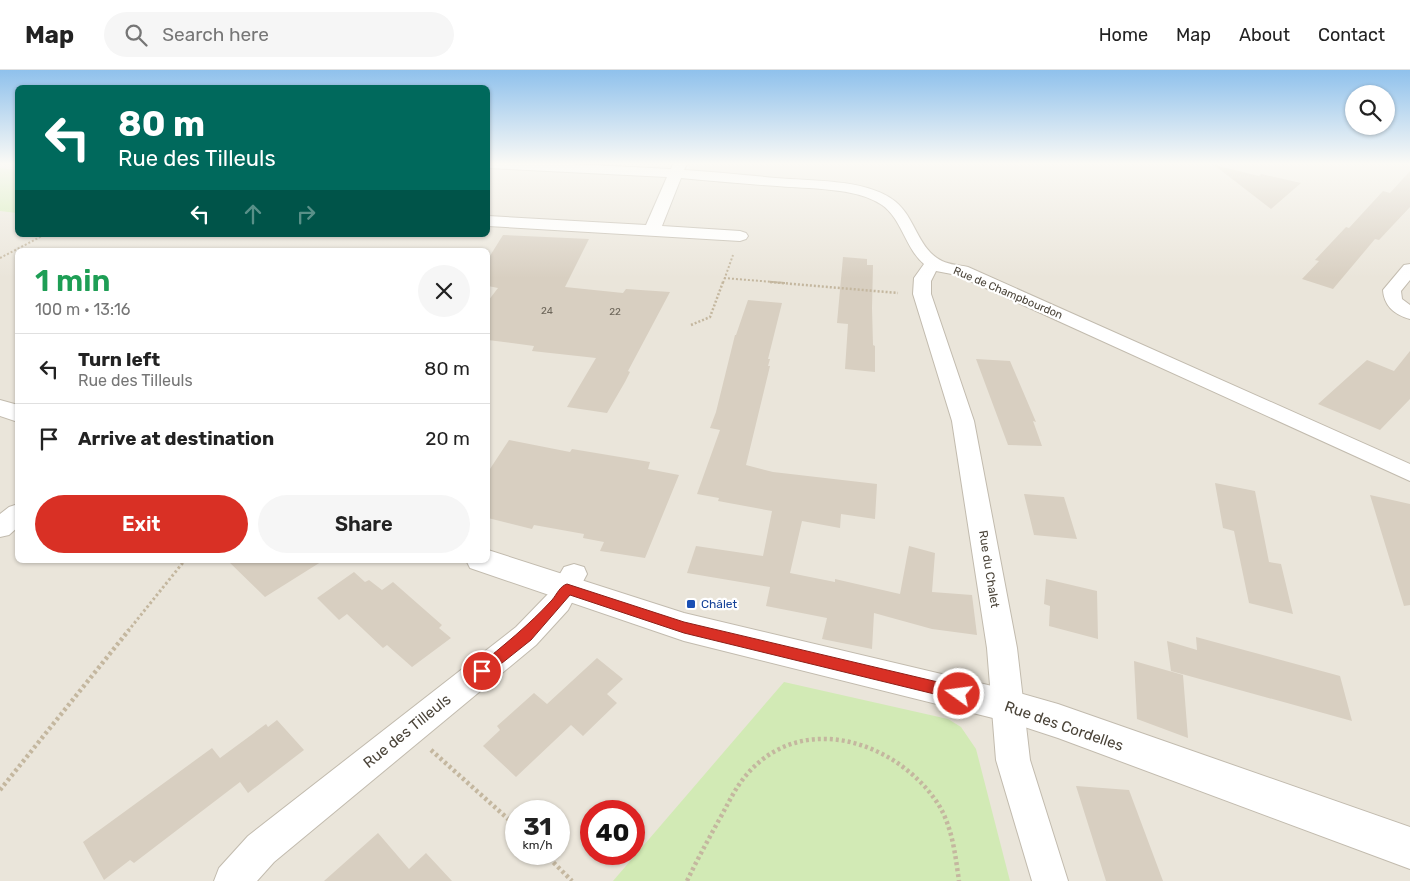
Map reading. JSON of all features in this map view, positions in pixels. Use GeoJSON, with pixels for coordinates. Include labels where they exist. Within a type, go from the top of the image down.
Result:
{"type":"FeatureCollection","features":[{"type":"Feature","properties":{"kind":"street"},"geometry":{"type":"LineString","coordinates":[[652,230],[664,202]]}},
{"type":"Feature","properties":{"kind":"street"},"geometry":{"type":"LineString","coordinates":[[886,202],[902,217],[921,250],[933,264]]}},
{"type":"Feature","properties":{"kind":"street"},"geometry":{"type":"LineString","coordinates":[[490,221],[740,236]]}},
{"type":"Feature","properties":{"kind":"street","name":"Rue de Champbourdon"},"geometry":{"type":"LineString","coordinates":[[933,264],[962,271],[1410,473]]}},
{"type":"Feature","properties":{"kind":"street","name":"Rue du Chalet"},"geometry":{"type":"LineString","coordinates":[[933,264],[922,276],[920,284],[963,421],[999,628],[1009,706],[1008,724],[1014,760],[1050,881]]}},
{"type":"Feature","properties":{"kind":"street"},"geometry":{"type":"LineString","coordinates":[[1410,269],[1392,290],[1393,301],[1410,313]]}},
{"type":"Feature","properties":{"kind":"street"},"geometry":{"type":"LineString","coordinates":[[0,408],[15,413]]}},
{"type":"Feature","properties":{"kind":"street"},"geometry":{"type":"LineString","coordinates":[[0,528],[15,515]]}},
{"type":"Feature","properties":{"kind":"street","name":"Rue des Cordelles"},"geometry":{"type":"LineString","coordinates":[[490,562],[571,582],[684,627],[1009,706],[1410,848]]}},
{"type":"Feature","properties":{"kind":"street","name":"Rue des Tilleuls"},"geometry":{"type":"LineString","coordinates":[[232,881],[261,849],[526,636],[558,602],[571,582]]}},
{"type":"Feature","properties":{"kind":"path"},"geometry":{"type":"LineString","coordinates":[[691,324],[710,317],[740,236]]}},
{"type":"Feature","properties":{"kind":"path"},"geometry":{"type":"LineString","coordinates":[[19,248],[40,237]]}},
{"type":"Feature","properties":{"kind":"path"},"geometry":{"type":"LineString","coordinates":[[0,258],[15,250]]}},
{"type":"Feature","properties":{"kind":"path"},"geometry":{"type":"LineString","coordinates":[[724,278],[905,293]]}},
{"type":"Feature","properties":{"kind":"path"},"geometry":{"type":"LineString","coordinates":[[0,790],[183,563]]}},
{"type":"Feature","properties":{"kind":"path"},"geometry":{"type":"LineString","coordinates":[[408,730],[505,816]]}},
{"type":"Feature","properties":{"kind":"path"},"geometry":{"type":"LineString","coordinates":[[687,881],[737,785],[766,757],[788,744],[812,738],[828,737],[849,740],[885,755],[910,772],[930,792],[947,821],[959,881]]}},
{"type":"Feature","properties":{"kind":"path"},"geometry":{"type":"LineString","coordinates":[[556,865],[572,881]]}},
{"type":"Feature","properties":{"kind":"shaded area"},"geometry":{"type":"Polygon","coordinates":[[[0,202],[15,202],[15,237],[490,237],[490,202],[1410,202],[1410,881],[0,881],[0,202]]]}},
{"type":"Feature","properties":{"kind":"green space"},"geometry":{"type":"Polygon","coordinates":[[[0,202],[15,202],[15,213],[0,211],[0,202]]]}},
{"type":"Feature","properties":{"kind":"green space"},"geometry":{"type":"Polygon","coordinates":[[[784,682],[948,719],[961,727],[976,749],[1010,881],[613,881],[627,865],[645,865],[645,844],[784,682]]]}},
{"type":"Feature","properties":{"kind":"building"},"geometry":{"type":"Polygon","coordinates":[[[1262,202],[1279,202],[1271,209],[1262,202]]]}},
{"type":"Feature","properties":{"kind":"building"},"geometry":{"type":"Polygon","coordinates":[[[1373,202],[1410,202],[1410,207],[1379,240],[1375,239],[1333,289],[1302,279],[1319,261],[1315,260],[1346,227],[1349,228],[1373,202]]]}},
{"type":"Feature","properties":{"kind":"building"},"geometry":{"type":"Polygon","coordinates":[[[503,235],[589,239],[565,287],[623,293],[626,289],[670,292],[628,371],[630,372],[625,382],[607,413],[567,407],[596,358],[532,351],[534,346],[490,340],[490,298],[498,288],[490,286],[490,256],[503,235]]]}},
{"type":"Feature","properties":{"kind":"building"},"geometry":{"type":"Polygon","coordinates":[[[843,257],[867,259],[867,265],[873,265],[872,308],[875,372],[845,369],[848,324],[837,323],[843,257]]]}},
{"type":"Feature","properties":{"kind":"building"},"geometry":{"type":"Polygon","coordinates":[[[748,300],[782,303],[768,359],[770,359],[768,366],[770,366],[746,465],[773,472],[877,484],[875,519],[841,514],[840,528],[802,521],[790,573],[835,582],[835,579],[900,594],[909,546],[935,553],[932,592],[972,595],[977,635],[932,629],[874,613],[872,649],[822,639],[827,618],[766,606],[770,587],[687,573],[696,546],[763,556],[772,511],[718,501],[719,498],[697,494],[720,430],[710,428],[716,412],[735,335],[748,300]]]}},
{"type":"Feature","properties":{"kind":"building"},"geometry":{"type":"Polygon","coordinates":[[[1410,351],[1410,399],[1380,430],[1318,404],[1367,360],[1394,371],[1410,351]]]}},
{"type":"Feature","properties":{"kind":"building"},"geometry":{"type":"Polygon","coordinates":[[[976,359],[1010,361],[1036,422],[1033,421],[1042,446],[1008,445],[976,359]]]}},
{"type":"Feature","properties":{"kind":"building"},"geometry":{"type":"Polygon","coordinates":[[[509,440],[570,452],[572,449],[650,462],[648,469],[679,475],[645,558],[600,551],[604,542],[583,538],[584,534],[534,525],[532,529],[490,518],[490,469],[509,440]]]}},
{"type":"Feature","properties":{"kind":"building"},"geometry":{"type":"Polygon","coordinates":[[[1215,483],[1255,491],[1269,562],[1281,564],[1293,614],[1249,603],[1234,531],[1223,528],[1215,483]]]}},
{"type":"Feature","properties":{"kind":"building"},"geometry":{"type":"Polygon","coordinates":[[[1024,494],[1064,497],[1077,539],[1034,535],[1024,494]]]}},
{"type":"Feature","properties":{"kind":"building"},"geometry":{"type":"Polygon","coordinates":[[[1370,495],[1410,504],[1410,605],[1404,606],[1370,495]]]}},
{"type":"Feature","properties":{"kind":"building"},"geometry":{"type":"Polygon","coordinates":[[[230,563],[319,563],[265,597],[230,563]]]}},
{"type":"Feature","properties":{"kind":"building"},"geometry":{"type":"Polygon","coordinates":[[[354,572],[365,582],[369,580],[382,590],[393,582],[442,625],[439,628],[451,638],[412,667],[387,645],[383,648],[347,614],[339,620],[317,598],[354,572]]]}},
{"type":"Feature","properties":{"kind":"building"},"geometry":{"type":"Polygon","coordinates":[[[1046,579],[1097,591],[1098,639],[1049,626],[1050,606],[1044,604],[1046,579]]]}},
{"type":"Feature","properties":{"kind":"building"},"geometry":{"type":"Polygon","coordinates":[[[1196,637],[1340,676],[1352,721],[1171,671],[1167,641],[1197,650],[1196,637]]]}},
{"type":"Feature","properties":{"kind":"building"},"geometry":{"type":"Polygon","coordinates":[[[597,658],[623,679],[607,694],[617,703],[583,736],[571,725],[516,777],[483,746],[500,730],[497,726],[534,693],[547,704],[597,658]]]}},
{"type":"Feature","properties":{"kind":"building"},"geometry":{"type":"Polygon","coordinates":[[[1134,661],[1183,675],[1188,738],[1137,719],[1134,661]]]}},
{"type":"Feature","properties":{"kind":"building"},"geometry":{"type":"Polygon","coordinates":[[[277,720],[304,750],[248,793],[240,782],[134,863],[130,860],[104,880],[83,842],[212,748],[220,758],[266,724],[268,727],[277,720]]]}},
{"type":"Feature","properties":{"kind":"building"},"geometry":{"type":"Polygon","coordinates":[[[1076,786],[1129,790],[1163,881],[1106,881],[1076,786]]]}},
{"type":"Feature","properties":{"kind":"building"},"geometry":{"type":"Polygon","coordinates":[[[378,833],[409,869],[426,853],[452,881],[324,881],[378,833]]]}},
{"type":"Feature","properties":{"kind":"place","name":"Châlet"},"geometry":{"type":"Point","coordinates":[691,604]}},
{"type":"Feature","properties":{"kind":"route"},"geometry":{"type":"LineString","coordinates":[[482,671],[526,636],[558,602],[567,589],[684,627],[959,694]]}}]}
